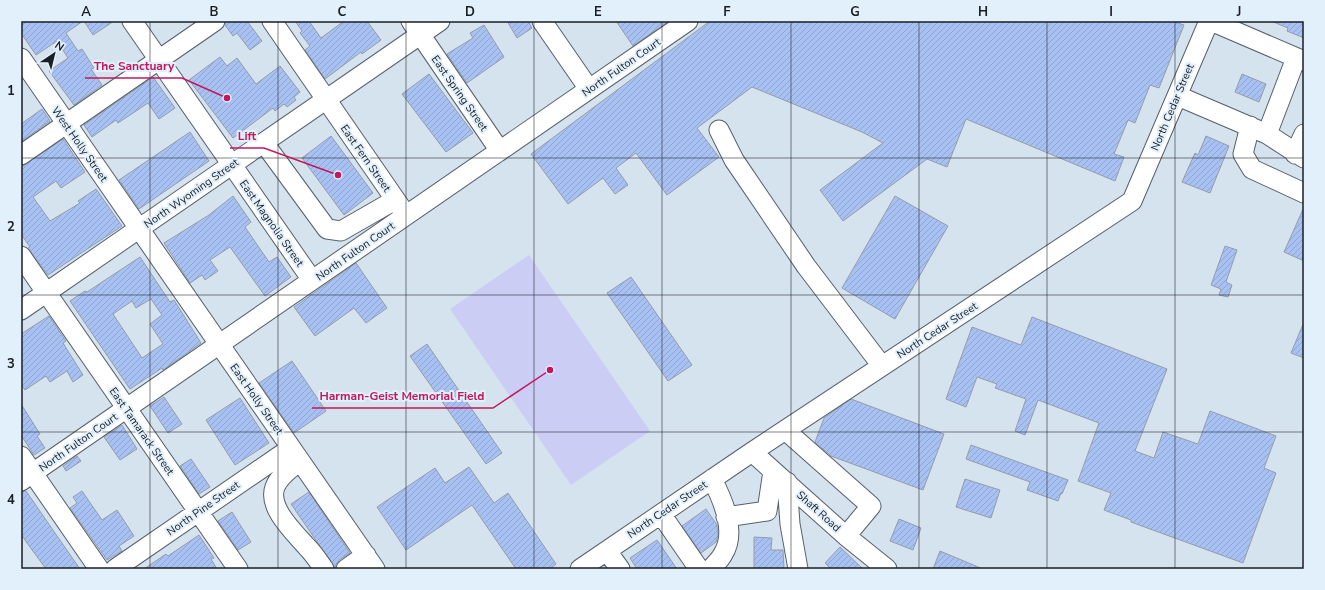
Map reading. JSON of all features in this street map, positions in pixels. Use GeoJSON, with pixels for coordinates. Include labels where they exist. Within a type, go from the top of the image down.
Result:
{"type":"FeatureCollection","features":[{"type":"Feature","properties":{"kind":"street","name":"East Magnolia Street"},"geometry":{"type":"LineString","coordinates":[[132,21],[312,280]]}},
{"type":"Feature","properties":{"kind":"street"},"geometry":{"type":"LineString","coordinates":[[21,155],[215,21]]}},
{"type":"Feature","properties":{"kind":"street","name":"East Fern Street"},"geometry":{"type":"LineString","coordinates":[[272,21],[406,216]]}},
{"type":"Feature","properties":{"kind":"street","name":"North Wyoming Street"},"geometry":{"type":"LineString","coordinates":[[21,310],[326,100],[416,28],[440,21]]}},
{"type":"Feature","properties":{"kind":"street"},"geometry":{"type":"LineString","coordinates":[[542,21],[589,89]]}},
{"type":"Feature","properties":{"kind":"street","name":"North Fulton Court"},"geometry":{"type":"LineString","coordinates":[[27,477],[688,21]]}},
{"type":"Feature","properties":{"kind":"street"},"geometry":{"type":"LineString","coordinates":[[1210,21],[1300,59],[1243,154],[1252,169],[1304,193]]}},
{"type":"Feature","properties":{"kind":"street","name":"North Cedar Street"},"geometry":{"type":"LineString","coordinates":[[580,569],[752,452],[1132,201],[1210,21]]}},
{"type":"Feature","properties":{"kind":"street","name":"East Spring Street"},"geometry":{"type":"LineString","coordinates":[[416,28],[500,151]]}},
{"type":"Feature","properties":{"kind":"street","name":"West Holly Street"},"geometry":{"type":"LineString","coordinates":[[21,58],[139,229]]}},
{"type":"Feature","properties":{"kind":"street"},"geometry":{"type":"LineString","coordinates":[[1178,96],[1258,130],[1300,156],[1304,134]]}},
{"type":"Feature","properties":{"kind":"street"},"geometry":{"type":"LineString","coordinates":[[719,130],[734,160],[806,266],[882,366]]}},
{"type":"Feature","properties":{"kind":"street"},"geometry":{"type":"LineString","coordinates":[[264,143],[327,229],[340,231],[395,200]]}},
{"type":"Feature","properties":{"kind":"street","name":"East Holly Street"},"geometry":{"type":"LineString","coordinates":[[139,229],[370,562]]}},
{"type":"Feature","properties":{"kind":"street","name":"East Tamarack Street"},"geometry":{"type":"LineString","coordinates":[[21,256],[238,569]]}},
{"type":"Feature","properties":{"kind":"street"},"geometry":{"type":"LineString","coordinates":[[786,430],[871,506],[846,536]]}},
{"type":"Feature","properties":{"kind":"street","name":"Shaft Road"},"geometry":{"type":"LineString","coordinates":[[752,452],[846,536],[887,569]]}},
{"type":"Feature","properties":{"kind":"street"},"geometry":{"type":"LineString","coordinates":[[296,454],[277,481],[273,496],[283,520],[294,534],[308,547],[324,569]]}},
{"type":"Feature","properties":{"kind":"street","name":"North Pine Street"},"geometry":{"type":"LineString","coordinates":[[115,569],[198,512],[296,454]]}},
{"type":"Feature","properties":{"kind":"street"},"geometry":{"type":"LineString","coordinates":[[21,456],[27,477],[99,569]]}},
{"type":"Feature","properties":{"kind":"street"},"geometry":{"type":"LineString","coordinates":[[726,516],[767,511],[780,477]]}},
{"type":"Feature","properties":{"kind":"street"},"geometry":{"type":"LineString","coordinates":[[780,477],[798,569]]}},
{"type":"Feature","properties":{"kind":"street"},"geometry":{"type":"LineString","coordinates":[[711,569],[723,554],[729,538],[724,503],[712,479]]}},
{"type":"Feature","properties":{"kind":"street"},"geometry":{"type":"LineString","coordinates":[[661,514],[699,569]]}},
{"type":"Feature","properties":{"kind":"street"},"geometry":{"type":"LineString","coordinates":[[607,551],[620,569]]}},
{"type":"Feature","properties":{"kind":"street"},"geometry":{"type":"LineString","coordinates":[[346,569],[370,562]]}},
{"type":"Feature","properties":{"kind":"shaded area"},"geometry":{"type":"Polygon","coordinates":[[[529,255],[650,431],[571,485],[450,309],[529,255]]]}},
{"type":"Feature","properties":{"kind":"building"},"geometry":{"type":"Polygon","coordinates":[[[27,21],[83,21],[66,33],[78,51],[82,49],[94,68],[91,69],[102,85],[74,105],[49,71],[68,58],[57,41],[36,55],[21,33],[21,25],[27,21]]]}},
{"type":"Feature","properties":{"kind":"building"},"geometry":{"type":"Polygon","coordinates":[[[84,21],[114,21],[93,35],[84,21]]]}},
{"type":"Feature","properties":{"kind":"building"},"geometry":{"type":"Polygon","coordinates":[[[226,21],[247,21],[262,41],[250,50],[237,33],[233,36],[225,25],[226,21]]]}},
{"type":"Feature","properties":{"kind":"building"},"geometry":{"type":"Polygon","coordinates":[[[295,21],[309,21],[321,38],[344,21],[367,21],[381,40],[362,54],[361,52],[325,79],[305,50],[310,46],[300,33],[302,31],[295,21]]]}},
{"type":"Feature","properties":{"kind":"building"},"geometry":{"type":"Polygon","coordinates":[[[507,21],[528,21],[532,28],[517,38],[507,21]]]}},
{"type":"Feature","properties":{"kind":"building"},"geometry":{"type":"Polygon","coordinates":[[[616,21],[669,21],[633,46],[616,21]]]}},
{"type":"Feature","properties":{"kind":"building"},"geometry":{"type":"Polygon","coordinates":[[[710,21],[1172,21],[1184,25],[1159,88],[1150,85],[1135,123],[1128,120],[1114,154],[1124,157],[1115,181],[966,119],[947,167],[927,159],[843,221],[820,190],[883,143],[862,132],[752,87],[697,128],[719,157],[667,195],[636,153],[616,168],[628,185],[615,194],[603,178],[568,204],[531,154],[710,21]]]}},
{"type":"Feature","properties":{"kind":"building"},"geometry":{"type":"Polygon","coordinates":[[[1271,21],[1304,21],[1304,38],[1287,31],[1288,28],[1271,21]]]}},
{"type":"Feature","properties":{"kind":"building"},"geometry":{"type":"Polygon","coordinates":[[[484,25],[504,57],[467,83],[447,54],[473,38],[470,33],[484,25]]]}},
{"type":"Feature","properties":{"kind":"building"},"geometry":{"type":"Polygon","coordinates":[[[220,57],[227,66],[237,58],[256,84],[280,66],[300,92],[294,97],[296,100],[287,107],[284,104],[275,111],[273,108],[233,138],[189,80],[220,57]]]}},
{"type":"Feature","properties":{"kind":"building"},"geometry":{"type":"Polygon","coordinates":[[[429,74],[473,133],[446,152],[402,94],[429,74]]]}},
{"type":"Feature","properties":{"kind":"building"},"geometry":{"type":"Polygon","coordinates":[[[1242,74],[1266,84],[1259,102],[1235,92],[1242,74]]]}},
{"type":"Feature","properties":{"kind":"building"},"geometry":{"type":"Polygon","coordinates":[[[153,77],[175,108],[159,119],[148,103],[118,123],[116,120],[92,137],[84,125],[153,77]]]}},
{"type":"Feature","properties":{"kind":"building"},"geometry":{"type":"Polygon","coordinates":[[[42,109],[50,121],[22,141],[21,124],[42,109]]]}},
{"type":"Feature","properties":{"kind":"building"},"geometry":{"type":"Polygon","coordinates":[[[190,132],[209,161],[139,209],[119,180],[190,132]]]}},
{"type":"Feature","properties":{"kind":"building"},"geometry":{"type":"Polygon","coordinates":[[[331,136],[373,193],[344,215],[302,158],[331,136]]]}},
{"type":"Feature","properties":{"kind":"building"},"geometry":{"type":"Polygon","coordinates":[[[1206,136],[1229,146],[1210,193],[1182,182],[1195,153],[1198,155],[1206,136]]]}},
{"type":"Feature","properties":{"kind":"building"},"geometry":{"type":"Polygon","coordinates":[[[63,139],[85,172],[61,188],[56,181],[33,197],[50,221],[80,203],[78,201],[96,189],[122,226],[48,275],[28,248],[30,247],[21,234],[21,167],[63,139]]]}},
{"type":"Feature","properties":{"kind":"building"},"geometry":{"type":"Polygon","coordinates":[[[233,196],[251,222],[245,227],[269,262],[277,257],[291,277],[265,296],[230,247],[210,260],[218,271],[205,280],[202,275],[190,283],[164,243],[209,215],[233,196]]]}},
{"type":"Feature","properties":{"kind":"building"},"geometry":{"type":"Polygon","coordinates":[[[895,196],[948,226],[895,319],[842,288],[895,196]]]}},
{"type":"Feature","properties":{"kind":"building"},"geometry":{"type":"Polygon","coordinates":[[[1304,207],[1304,261],[1284,252],[1304,207]]]}},
{"type":"Feature","properties":{"kind":"building"},"geometry":{"type":"Polygon","coordinates":[[[1225,246],[1237,250],[1226,282],[1232,285],[1228,297],[1219,295],[1221,289],[1211,285],[1225,246]]]}},
{"type":"Feature","properties":{"kind":"building"},"geometry":{"type":"Polygon","coordinates":[[[140,257],[170,302],[174,300],[201,343],[163,370],[162,368],[130,389],[70,301],[85,291],[87,292],[140,257]],[[151,299],[136,308],[132,301],[113,314],[142,358],[163,344],[150,324],[162,315],[151,299]]]}},
{"type":"Feature","properties":{"kind":"building"},"geometry":{"type":"Polygon","coordinates":[[[356,263],[387,308],[366,323],[354,308],[315,336],[294,307],[356,263]]]}},
{"type":"Feature","properties":{"kind":"building"},"geometry":{"type":"Polygon","coordinates":[[[631,277],[692,365],[668,381],[607,293],[631,277]]]}},
{"type":"Feature","properties":{"kind":"building"},"geometry":{"type":"Polygon","coordinates":[[[49,316],[66,341],[63,343],[83,375],[73,382],[67,371],[50,382],[46,376],[25,390],[21,384],[21,334],[49,316]]]}},
{"type":"Feature","properties":{"kind":"building"},"geometry":{"type":"Polygon","coordinates":[[[1032,317],[1167,369],[1135,451],[1154,458],[1163,432],[1198,444],[1210,411],[1276,436],[1264,468],[1276,473],[1243,563],[1131,522],[1131,520],[1104,510],[1111,493],[1078,481],[1099,423],[1038,400],[1025,435],[1015,431],[1026,399],[995,388],[997,384],[977,377],[966,407],[946,399],[972,327],[1021,345],[1032,317]]]}},
{"type":"Feature","properties":{"kind":"building"},"geometry":{"type":"Polygon","coordinates":[[[1304,322],[1304,358],[1291,353],[1304,322]]]}},
{"type":"Feature","properties":{"kind":"building"},"geometry":{"type":"Polygon","coordinates":[[[427,344],[502,453],[486,464],[410,356],[427,344]]]}},
{"type":"Feature","properties":{"kind":"building"},"geometry":{"type":"Polygon","coordinates":[[[292,361],[326,411],[294,433],[259,383],[292,361]]]}},
{"type":"Feature","properties":{"kind":"building"},"geometry":{"type":"Polygon","coordinates":[[[164,397],[182,424],[168,433],[150,406],[164,397]]]}},
{"type":"Feature","properties":{"kind":"building"},"geometry":{"type":"Polygon","coordinates":[[[240,398],[269,443],[235,465],[206,420],[240,398]]]}},
{"type":"Feature","properties":{"kind":"building"},"geometry":{"type":"Polygon","coordinates":[[[851,399],[944,434],[923,490],[831,456],[815,442],[824,418],[851,399]]]}},
{"type":"Feature","properties":{"kind":"building"},"geometry":{"type":"Polygon","coordinates":[[[21,404],[40,434],[37,436],[45,448],[34,455],[21,435],[21,404]]]}},
{"type":"Feature","properties":{"kind":"building"},"geometry":{"type":"Polygon","coordinates":[[[122,425],[137,449],[120,460],[104,437],[122,425]]]}},
{"type":"Feature","properties":{"kind":"building"},"geometry":{"type":"Polygon","coordinates":[[[971,445],[1068,480],[1058,501],[1027,490],[1030,482],[966,459],[971,445]]]}},
{"type":"Feature","properties":{"kind":"building"},"geometry":{"type":"Polygon","coordinates":[[[77,456],[81,461],[66,471],[63,466],[77,456]]]}},
{"type":"Feature","properties":{"kind":"building"},"geometry":{"type":"Polygon","coordinates":[[[191,459],[210,487],[199,494],[180,466],[191,459]]]}},
{"type":"Feature","properties":{"kind":"building"},"geometry":{"type":"Polygon","coordinates":[[[469,467],[494,503],[508,493],[556,564],[550,569],[516,569],[472,505],[406,550],[377,507],[435,468],[445,483],[469,467]]]}},
{"type":"Feature","properties":{"kind":"building"},"geometry":{"type":"Polygon","coordinates":[[[965,479],[1000,490],[991,518],[956,507],[965,479]]]}},
{"type":"Feature","properties":{"kind":"building"},"geometry":{"type":"Polygon","coordinates":[[[26,491],[80,569],[46,569],[27,543],[21,534],[21,492],[26,491]]]}},
{"type":"Feature","properties":{"kind":"building"},"geometry":{"type":"Polygon","coordinates":[[[82,491],[102,520],[117,510],[134,536],[119,546],[122,551],[107,560],[70,508],[77,503],[73,497],[82,491]]]}},
{"type":"Feature","properties":{"kind":"building"},"geometry":{"type":"Polygon","coordinates":[[[309,492],[350,553],[339,560],[335,568],[291,504],[309,492]]]}},
{"type":"Feature","properties":{"kind":"building"},"geometry":{"type":"Polygon","coordinates":[[[706,509],[717,525],[718,535],[716,542],[701,553],[682,526],[706,509]]]}},
{"type":"Feature","properties":{"kind":"building"},"geometry":{"type":"Polygon","coordinates":[[[232,512],[251,542],[238,550],[218,521],[232,512]]]}},
{"type":"Feature","properties":{"kind":"building"},"geometry":{"type":"Polygon","coordinates":[[[899,519],[921,528],[913,550],[890,541],[899,519]]]}},
{"type":"Feature","properties":{"kind":"building"},"geometry":{"type":"Polygon","coordinates":[[[199,535],[214,558],[211,559],[217,569],[144,569],[166,554],[168,556],[199,535]]]}},
{"type":"Feature","properties":{"kind":"building"},"geometry":{"type":"Polygon","coordinates":[[[754,537],[772,538],[771,550],[783,550],[784,569],[754,569],[754,537]]]}},
{"type":"Feature","properties":{"kind":"building"},"geometry":{"type":"Polygon","coordinates":[[[657,540],[677,569],[637,569],[630,558],[657,540]]]}},
{"type":"Feature","properties":{"kind":"building"},"geometry":{"type":"Polygon","coordinates":[[[840,547],[863,569],[831,569],[825,563],[840,547]]]}},
{"type":"Feature","properties":{"kind":"building"},"geometry":{"type":"Polygon","coordinates":[[[940,551],[983,569],[933,569],[940,551]]]}},
{"type":"Feature","properties":{"kind":"place","name":"The Sanctuary"},"geometry":{"type":"Point","coordinates":[227,98]}},
{"type":"Feature","properties":{"kind":"place","name":"Lift"},"geometry":{"type":"Point","coordinates":[338,175]}},
{"type":"Feature","properties":{"kind":"place","name":"Harman-Geist Memorial Field"},"geometry":{"type":"Point","coordinates":[550,370]}}]}
